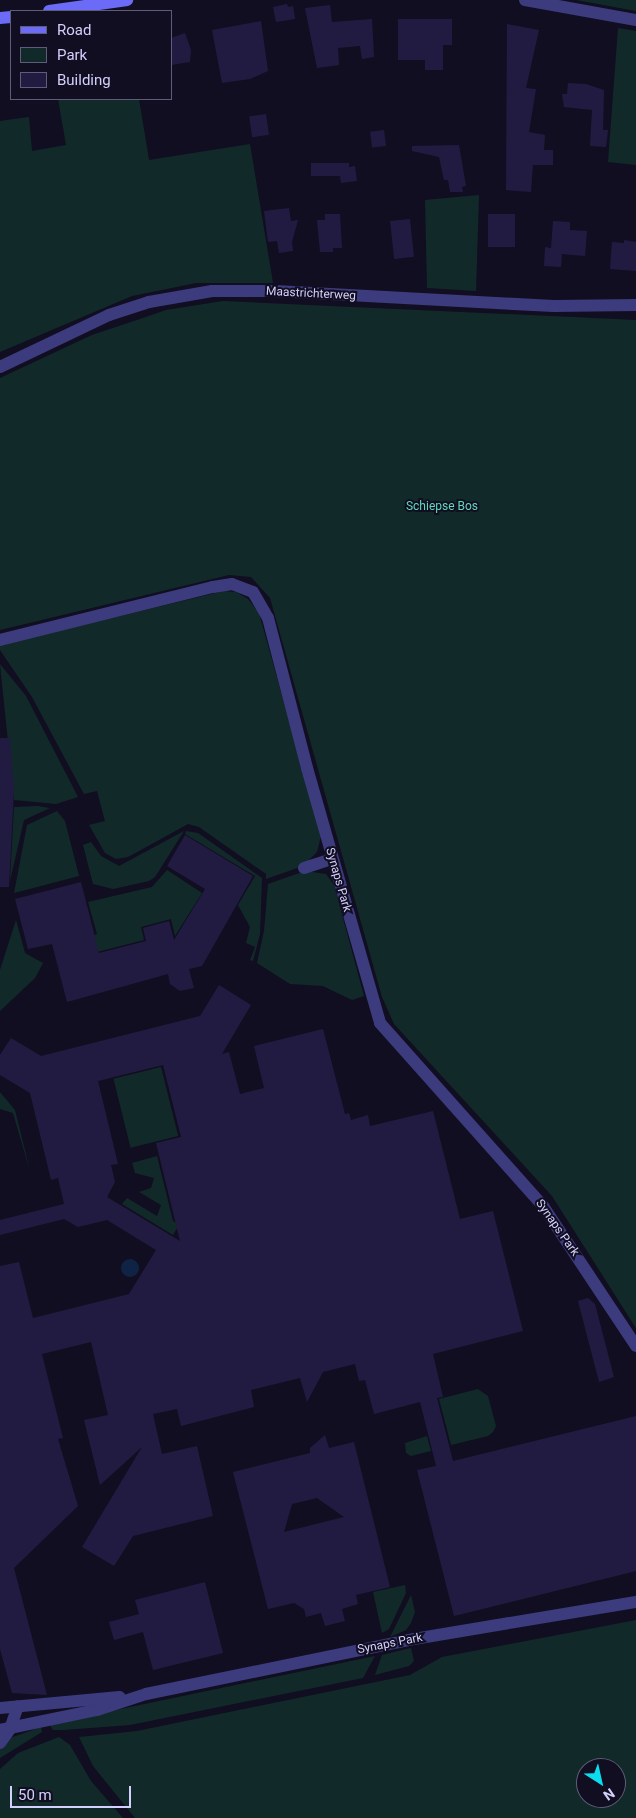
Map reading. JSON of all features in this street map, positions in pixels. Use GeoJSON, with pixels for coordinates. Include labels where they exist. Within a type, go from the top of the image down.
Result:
{"type":"FeatureCollection","features":[{"type":"Feature","properties":{"kind":"main road"},"geometry":{"type":"LineString","coordinates":[[55,10],[128,0]]}},
{"type":"Feature","properties":{"kind":"street"},"geometry":{"type":"LineString","coordinates":[[525,0],[636,20]]}},
{"type":"Feature","properties":{"kind":"street","name":"Maastrichterweg"},"geometry":{"type":"LineString","coordinates":[[0,367],[110,315],[149,302],[212,291],[275,291],[554,306],[636,305]]}},
{"type":"Feature","properties":{"kind":"street","name":"Synaps Park"},"geometry":{"type":"LineString","coordinates":[[0,640],[213,587],[232,584],[253,592],[268,618],[332,859],[380,1024],[543,1206],[636,1346]]}},
{"type":"Feature","properties":{"kind":"street"},"geometry":{"type":"LineString","coordinates":[[304,868],[332,859]]}},
{"type":"Feature","properties":{"kind":"street","name":"Synaps Park"},"geometry":{"type":"LineString","coordinates":[[0,1708],[146,1694],[420,1638],[636,1602]]}},
{"type":"Feature","properties":{"kind":"street","name":"Synaps Park"},"geometry":{"type":"LineString","coordinates":[[5,1730],[97,1710],[146,1694]]}},
{"type":"Feature","properties":{"kind":"street"},"geometry":{"type":"LineString","coordinates":[[0,1742],[18,1706]]}},
{"type":"Feature","properties":{"kind":"green space"},"geometry":{"type":"Polygon","coordinates":[[[576,0],[636,0],[636,11],[576,0]]]}},
{"type":"Feature","properties":{"kind":"green space"},"geometry":{"type":"Polygon","coordinates":[[[618,28],[636,31],[636,165],[608,162],[618,28]]]}},
{"type":"Feature","properties":{"kind":"green space"},"geometry":{"type":"Polygon","coordinates":[[[58,100],[139,100],[149,160],[250,144],[273,283],[196,283],[132,296],[0,352],[0,121],[29,117],[32,151],[66,145],[58,100]]]}},
{"type":"Feature","properties":{"kind":"green space"},"geometry":{"type":"Polygon","coordinates":[[[479,195],[476,291],[427,288],[425,200],[479,195]]]}},
{"type":"Feature","properties":{"kind":"green space","name":"Schiepse Bos"},"geometry":{"type":"Polygon","coordinates":[[[223,301],[636,320],[636,1328],[552,1196],[394,1024],[382,997],[270,598],[251,577],[229,575],[0,630],[0,378],[92,335],[166,310],[223,301]]]}},
{"type":"Feature","properties":{"kind":"green space"},"geometry":{"type":"Polygon","coordinates":[[[224,591],[236,592],[248,599],[259,613],[321,836],[317,852],[303,866],[266,879],[266,874],[199,827],[188,824],[128,857],[116,859],[105,853],[89,825],[105,821],[97,791],[84,794],[32,697],[0,650],[0,645],[224,591]]]}},
{"type":"Feature","properties":{"kind":"green space"},"geometry":{"type":"Polygon","coordinates":[[[0,664],[26,696],[78,797],[56,804],[14,800],[0,664]]]}},
{"type":"Feature","properties":{"kind":"green space"},"geometry":{"type":"Polygon","coordinates":[[[38,806],[50,808],[24,820],[10,881],[14,807],[38,806]]]}},
{"type":"Feature","properties":{"kind":"green space"},"geometry":{"type":"Polygon","coordinates":[[[57,811],[65,821],[79,876],[14,893],[27,825],[57,811]]]}},
{"type":"Feature","properties":{"kind":"green space"},"geometry":{"type":"Polygon","coordinates":[[[184,831],[155,877],[149,881],[113,889],[93,884],[83,845],[91,842],[101,856],[119,866],[184,831]]]}},
{"type":"Feature","properties":{"kind":"green space"},"geometry":{"type":"Polygon","coordinates":[[[186,831],[198,833],[262,878],[260,934],[253,961],[250,960],[255,947],[246,943],[250,927],[238,905],[255,876],[185,834],[186,831]]]}},
{"type":"Feature","properties":{"kind":"green space"},"geometry":{"type":"Polygon","coordinates":[[[167,870],[202,893],[175,936],[171,919],[141,927],[144,940],[97,952],[88,937],[97,934],[88,902],[152,887],[167,870]]]}},
{"type":"Feature","properties":{"kind":"green space"},"geometry":{"type":"Polygon","coordinates":[[[305,871],[326,874],[334,885],[364,996],[352,1000],[323,986],[290,984],[257,963],[264,931],[268,884],[305,871]]]}},
{"type":"Feature","properties":{"kind":"green space"},"geometry":{"type":"Polygon","coordinates":[[[16,920],[25,953],[43,963],[35,978],[0,1011],[0,970],[16,920]]]}},
{"type":"Feature","properties":{"kind":"green space"},"geometry":{"type":"Polygon","coordinates":[[[161,1067],[178,1136],[131,1148],[113,1079],[161,1067]]]}},
{"type":"Feature","properties":{"kind":"green space"},"geometry":{"type":"Polygon","coordinates":[[[0,1092],[15,1110],[30,1171],[13,1113],[0,1109],[0,1092]]]}},
{"type":"Feature","properties":{"kind":"green space"},"geometry":{"type":"Polygon","coordinates":[[[157,1156],[173,1221],[179,1225],[173,1235],[122,1204],[127,1198],[157,1216],[161,1205],[139,1192],[151,1188],[154,1178],[135,1173],[132,1163],[157,1156]]]}},
{"type":"Feature","properties":{"kind":"green space"},"geometry":{"type":"Polygon","coordinates":[[[478,1389],[488,1396],[496,1426],[488,1436],[451,1445],[439,1399],[478,1389]]]}},
{"type":"Feature","properties":{"kind":"green space"},"geometry":{"type":"Polygon","coordinates":[[[427,1436],[431,1451],[411,1456],[406,1453],[405,1443],[427,1436]]]}},
{"type":"Feature","properties":{"kind":"green space"},"geometry":{"type":"Polygon","coordinates":[[[405,1585],[406,1593],[389,1629],[382,1633],[373,1592],[405,1585]]]}},
{"type":"Feature","properties":{"kind":"green space"},"geometry":{"type":"Polygon","coordinates":[[[411,1595],[415,1612],[411,1623],[406,1630],[390,1637],[411,1595]]]}},
{"type":"Feature","properties":{"kind":"green space"},"geometry":{"type":"Polygon","coordinates":[[[636,1620],[636,1818],[135,1818],[93,1766],[79,1737],[137,1731],[410,1675],[442,1657],[636,1620]]]}},
{"type":"Feature","properties":{"kind":"green space"},"geometry":{"type":"Polygon","coordinates":[[[411,1648],[414,1661],[409,1666],[375,1675],[382,1655],[411,1648]]]}},
{"type":"Feature","properties":{"kind":"green space"},"geometry":{"type":"Polygon","coordinates":[[[375,1656],[363,1678],[130,1725],[53,1730],[49,1724],[375,1656]]]}},
{"type":"Feature","properties":{"kind":"green space"},"geometry":{"type":"Polygon","coordinates":[[[41,1727],[42,1732],[0,1758],[0,1748],[10,1738],[41,1727]]]}},
{"type":"Feature","properties":{"kind":"green space"},"geometry":{"type":"Polygon","coordinates":[[[59,1737],[70,1745],[91,1781],[123,1818],[0,1818],[0,1769],[18,1753],[59,1737]]]}},
{"type":"Feature","properties":{"kind":"water"},"geometry":{"type":"Polygon","coordinates":[[[130,1259],[136,1262],[139,1268],[136,1274],[130,1277],[124,1274],[121,1268],[124,1262],[130,1259]]]}},
{"type":"Feature","properties":{"kind":"building"},"geometry":{"type":"Polygon","coordinates":[[[287,4],[288,7],[293,6],[295,19],[276,22],[273,7],[287,4]]]}},
{"type":"Feature","properties":{"kind":"building"},"geometry":{"type":"Polygon","coordinates":[[[330,5],[332,22],[372,19],[374,57],[362,59],[360,46],[338,48],[339,65],[317,68],[305,8],[330,5]]]}},
{"type":"Feature","properties":{"kind":"building"},"geometry":{"type":"Polygon","coordinates":[[[398,19],[452,19],[452,45],[443,45],[443,70],[425,70],[425,60],[398,60],[398,19]]]}},
{"type":"Feature","properties":{"kind":"building"},"geometry":{"type":"Polygon","coordinates":[[[261,21],[268,71],[250,79],[222,83],[212,30],[261,21]]]}},
{"type":"Feature","properties":{"kind":"building"},"geometry":{"type":"Polygon","coordinates":[[[507,24],[539,30],[526,88],[536,89],[529,132],[545,135],[544,150],[553,150],[553,165],[533,165],[531,192],[506,190],[507,24]]]}},
{"type":"Feature","properties":{"kind":"building"},"geometry":{"type":"Polygon","coordinates":[[[185,33],[191,50],[190,62],[172,65],[172,38],[185,33]]]}},
{"type":"Feature","properties":{"kind":"building"},"geometry":{"type":"Polygon","coordinates":[[[568,83],[586,84],[604,90],[603,130],[608,130],[606,147],[590,146],[592,110],[564,107],[562,94],[567,94],[568,83]]]}},
{"type":"Feature","properties":{"kind":"building"},"geometry":{"type":"Polygon","coordinates":[[[266,114],[269,135],[252,137],[249,116],[266,114]]]}},
{"type":"Feature","properties":{"kind":"building"},"geometry":{"type":"Polygon","coordinates":[[[384,130],[386,146],[372,148],[370,132],[384,130]]]}},
{"type":"Feature","properties":{"kind":"building"},"geometry":{"type":"Polygon","coordinates":[[[459,145],[466,186],[462,187],[463,192],[450,192],[448,180],[444,180],[439,157],[412,151],[412,146],[459,145]]]}},
{"type":"Feature","properties":{"kind":"building"},"geometry":{"type":"Polygon","coordinates":[[[311,163],[349,163],[349,167],[355,166],[357,181],[341,183],[340,176],[311,176],[311,163]]]}},
{"type":"Feature","properties":{"kind":"building"},"geometry":{"type":"Polygon","coordinates":[[[289,208],[291,221],[298,220],[292,242],[293,251],[279,253],[277,241],[268,242],[264,211],[289,208]]]}},
{"type":"Feature","properties":{"kind":"building"},"geometry":{"type":"Polygon","coordinates":[[[325,214],[340,214],[342,248],[333,248],[333,252],[320,252],[317,220],[325,220],[325,214]]]}},
{"type":"Feature","properties":{"kind":"building"},"geometry":{"type":"Polygon","coordinates":[[[488,214],[515,214],[515,247],[488,247],[488,214]]]}},
{"type":"Feature","properties":{"kind":"building"},"geometry":{"type":"Polygon","coordinates":[[[410,219],[414,257],[394,259],[390,221],[410,219]]]}},
{"type":"Feature","properties":{"kind":"building"},"geometry":{"type":"Polygon","coordinates":[[[553,221],[570,222],[570,230],[587,231],[585,256],[562,254],[561,267],[544,266],[545,247],[551,248],[553,221]]]}},
{"type":"Feature","properties":{"kind":"building"},"geometry":{"type":"Polygon","coordinates":[[[624,240],[636,242],[636,271],[610,269],[612,242],[624,243],[624,240]]]}},
{"type":"Feature","properties":{"kind":"building"},"geometry":{"type":"Polygon","coordinates":[[[0,738],[10,738],[14,790],[9,887],[0,887],[0,738]]]}},
{"type":"Feature","properties":{"kind":"building"},"geometry":{"type":"Polygon","coordinates":[[[185,835],[253,876],[202,966],[189,969],[194,988],[180,991],[170,984],[168,974],[67,1002],[52,944],[28,949],[15,899],[81,882],[99,953],[146,941],[143,928],[169,921],[174,940],[205,889],[167,866],[185,835]]]}},
{"type":"Feature","properties":{"kind":"building"},"geometry":{"type":"Polygon","coordinates":[[[219,985],[251,1005],[222,1054],[229,1052],[240,1094],[264,1088],[254,1046],[323,1029],[345,1114],[349,1113],[351,1120],[368,1115],[370,1126],[433,1111],[460,1219],[493,1211],[523,1331],[433,1354],[443,1397],[437,1398],[453,1461],[636,1416],[636,1571],[454,1616],[417,1470],[436,1466],[420,1402],[374,1414],[365,1380],[359,1381],[355,1364],[323,1372],[307,1402],[300,1378],[251,1390],[254,1407],[181,1426],[177,1409],[153,1414],[162,1454],[197,1446],[213,1516],[133,1536],[114,1566],[82,1547],[142,1447],[100,1485],[84,1420],[108,1415],[91,1342],[42,1354],[63,1438],[58,1439],[78,1506],[14,1568],[47,1695],[12,1693],[0,1649],[0,1266],[19,1262],[33,1318],[129,1294],[156,1250],[107,1220],[78,1227],[64,1219],[0,1235],[0,1220],[64,1204],[58,1178],[51,1180],[30,1093],[0,1075],[0,1055],[11,1038],[41,1056],[200,1016],[219,985]],[[163,1065],[98,1081],[118,1164],[111,1165],[115,1182],[107,1197],[180,1241],[156,1143],[181,1137],[163,1065]]]}},
{"type":"Feature","properties":{"kind":"building"},"geometry":{"type":"Polygon","coordinates":[[[588,1298],[595,1304],[614,1377],[599,1382],[578,1301],[588,1298]]]}},
{"type":"Feature","properties":{"kind":"building"},"geometry":{"type":"Polygon","coordinates":[[[325,1435],[329,1448],[354,1442],[390,1587],[356,1595],[358,1604],[342,1609],[345,1621],[325,1626],[321,1613],[306,1617],[304,1609],[294,1603],[268,1609],[233,1472],[310,1453],[310,1448],[325,1435]],[[317,1498],[292,1504],[284,1532],[344,1517],[317,1498]]]}},
{"type":"Feature","properties":{"kind":"building"},"geometry":{"type":"Polygon","coordinates":[[[205,1582],[223,1653],[153,1670],[143,1632],[114,1640],[109,1622],[139,1614],[135,1600],[205,1582]]]}}]}
